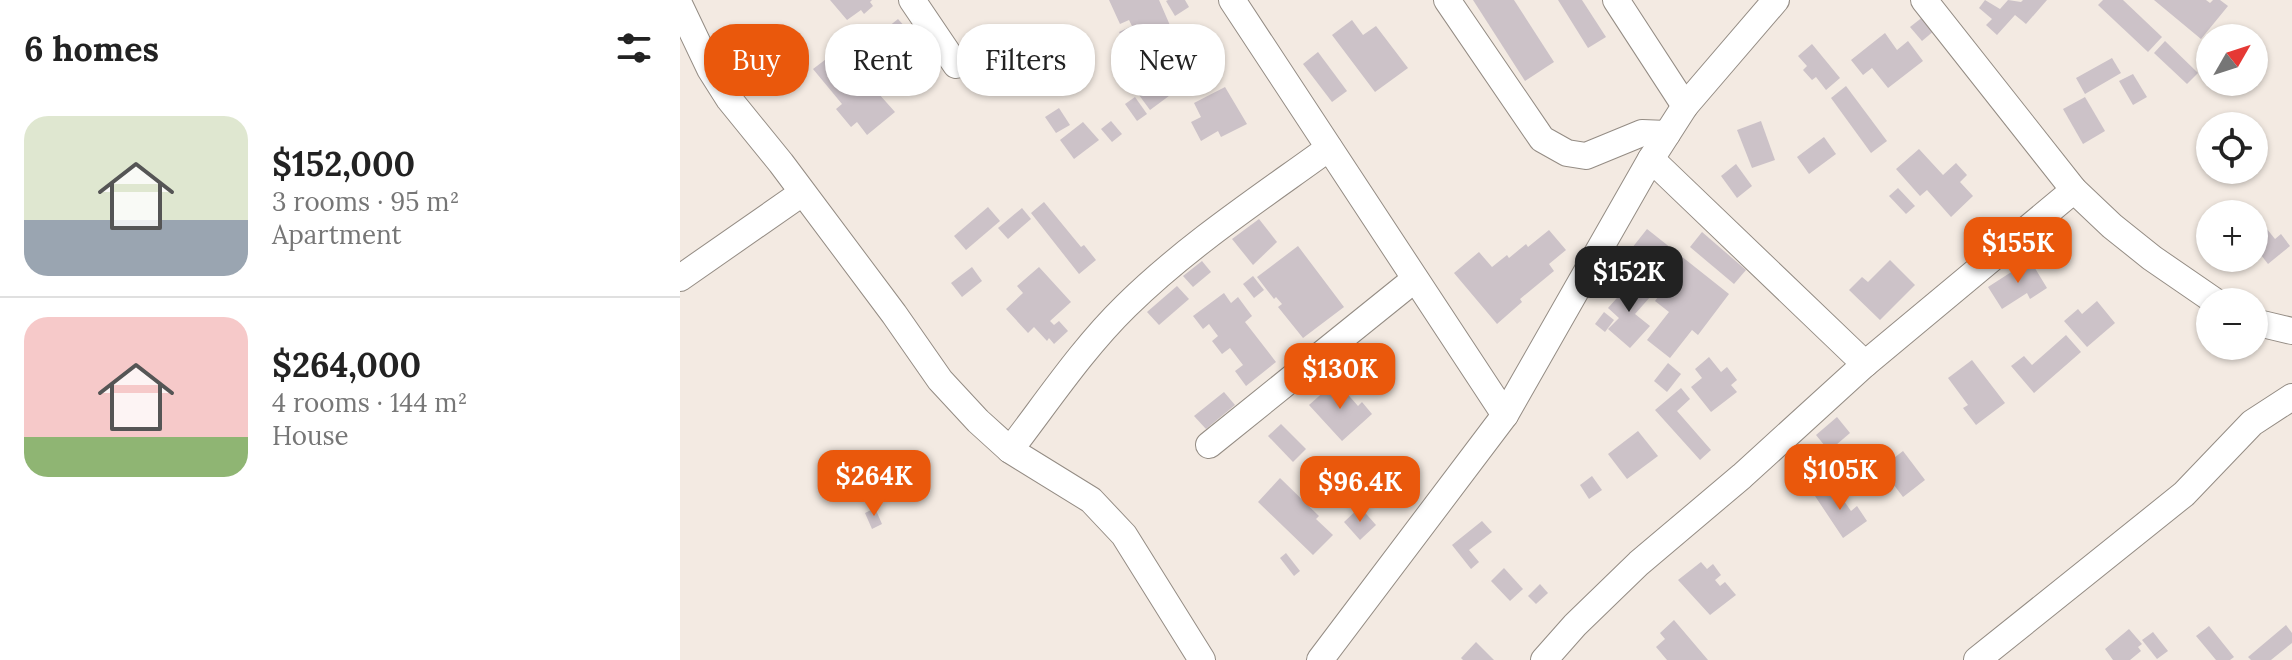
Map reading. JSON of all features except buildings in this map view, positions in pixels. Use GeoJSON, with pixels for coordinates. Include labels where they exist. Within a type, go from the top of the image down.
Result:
{"type":"FeatureCollection","features":[{"type":"Feature","properties":{"kind":"street"},"geometry":{"type":"LineString","coordinates":[[912,0],[956,65]]}},
{"type":"Feature","properties":{"kind":"street"},"geometry":{"type":"LineString","coordinates":[[1232,0],[1505,415]]}},
{"type":"Feature","properties":{"kind":"street"},"geometry":{"type":"LineString","coordinates":[[1447,0],[1542,139],[1567,153],[1586,156],[1642,133],[1655,131],[1667,134]]}},
{"type":"Feature","properties":{"kind":"street"},"geometry":{"type":"LineString","coordinates":[[1616,0],[1685,106]]}},
{"type":"Feature","properties":{"kind":"street"},"geometry":{"type":"LineString","coordinates":[[1320,660],[1505,415],[1651,159],[1685,106],[1776,0]]}},
{"type":"Feature","properties":{"kind":"street"},"geometry":{"type":"LineString","coordinates":[[1924,0],[2074,190],[2112,226],[2196,288]]}},
{"type":"Feature","properties":{"kind":"street"},"geometry":{"type":"LineString","coordinates":[[680,6],[710,69],[729,99],[940,380],[1010,450],[1091,500],[1124,535],[1202,660]]}},
{"type":"Feature","properties":{"kind":"street"},"geometry":{"type":"LineString","coordinates":[[1010,450],[1125,307],[1209,235],[1329,148]]}},
{"type":"Feature","properties":{"kind":"street"},"geometry":{"type":"LineString","coordinates":[[1651,159],[1865,364]]}},
{"type":"Feature","properties":{"kind":"street"},"geometry":{"type":"LineString","coordinates":[[1544,660],[1639,563],[1742,476],[1865,364],[2074,190]]}},
{"type":"Feature","properties":{"kind":"street"},"geometry":{"type":"LineString","coordinates":[[680,278],[802,193]]}},
{"type":"Feature","properties":{"kind":"street"},"geometry":{"type":"LineString","coordinates":[[1209,445],[1344,333],[1415,279]]}},
{"type":"Feature","properties":{"kind":"street"},"geometry":{"type":"LineString","coordinates":[[2268,325],[2292,331]]}},
{"type":"Feature","properties":{"kind":"street"},"geometry":{"type":"LineString","coordinates":[[1977,660],[2184,494],[2252,423],[2292,397]]}}]}
